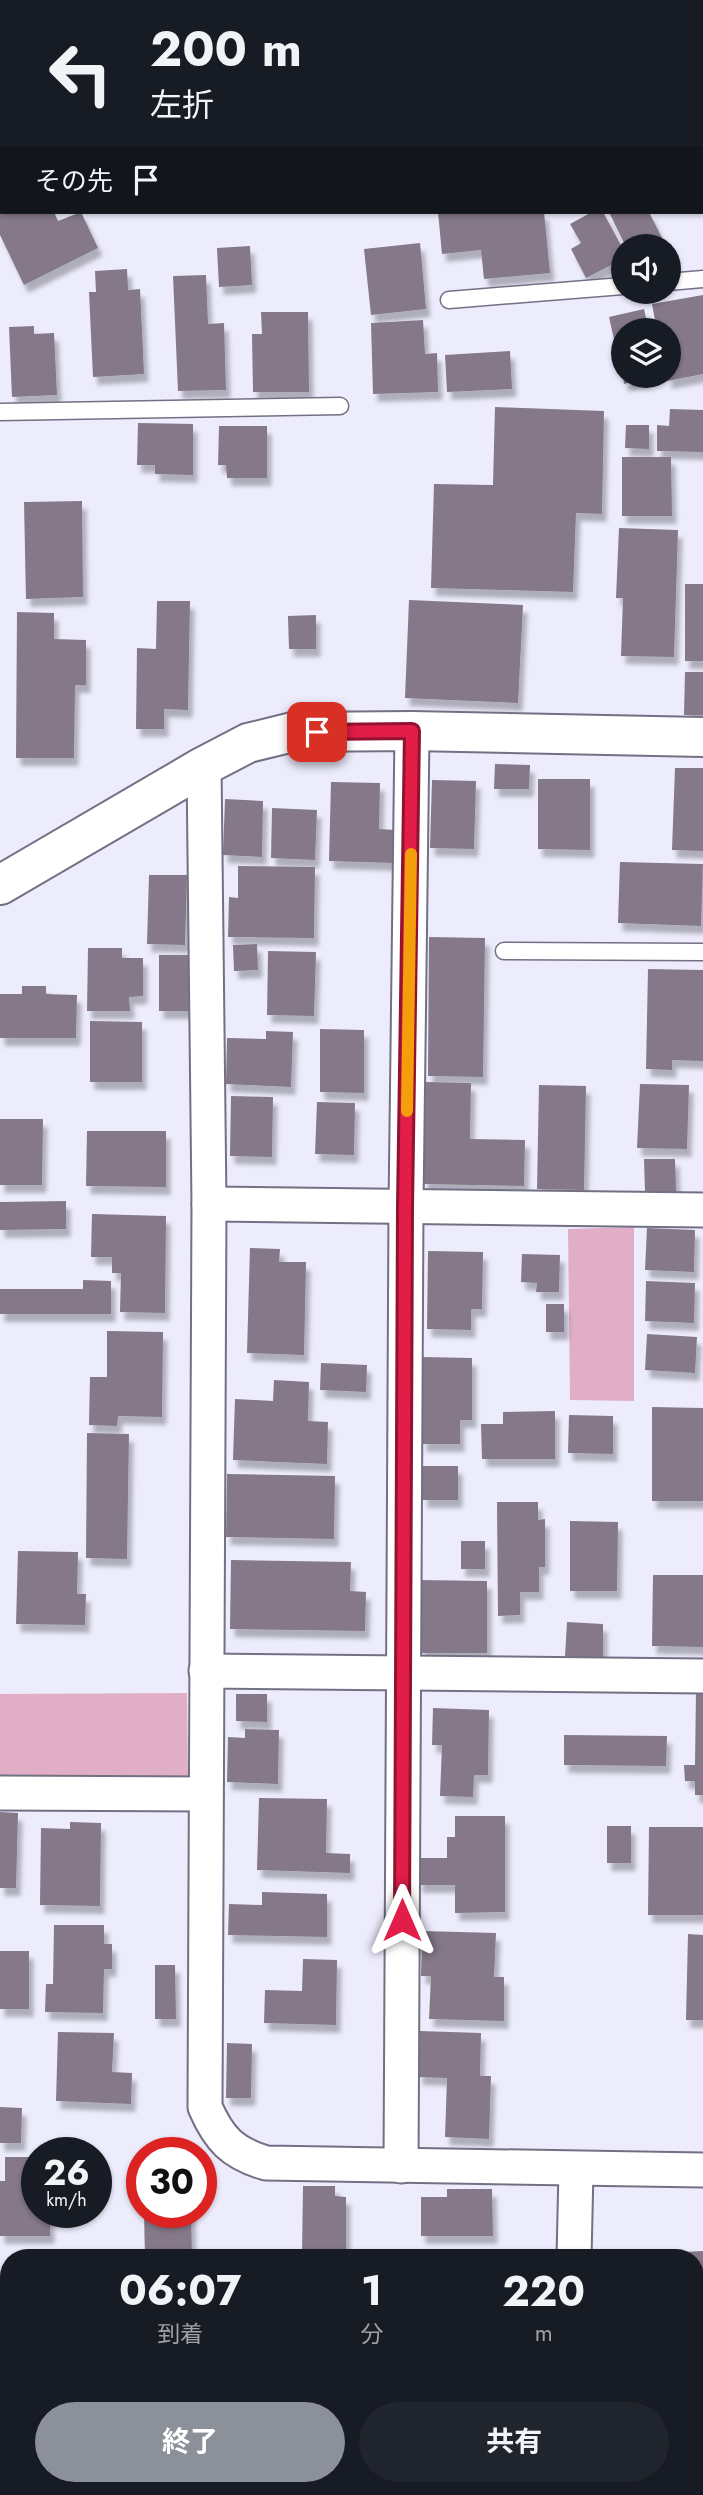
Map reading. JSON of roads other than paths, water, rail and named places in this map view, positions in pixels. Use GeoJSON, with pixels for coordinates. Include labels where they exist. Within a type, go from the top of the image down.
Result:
{"type":"FeatureCollection","features":[{"type":"Feature","properties":{"kind":"street"},"geometry":{"type":"LineString","coordinates":[[401,2166],[405,1207],[412,731]]}},
{"type":"Feature","properties":{"kind":"street"},"geometry":{"type":"LineString","coordinates":[[0,884],[248,743],[293,732],[412,731],[703,737]]}},
{"type":"Feature","properties":{"kind":"street"},"geometry":{"type":"LineString","coordinates":[[204,766],[209,1203],[205,2107],[214,2128],[242,2156],[266,2163],[703,2170]]}},
{"type":"Feature","properties":{"kind":"street"},"geometry":{"type":"LineString","coordinates":[[209,1203],[703,1210]]}},
{"type":"Feature","properties":{"kind":"street"},"geometry":{"type":"LineString","coordinates":[[206,1671],[703,1676]]}},
{"type":"Feature","properties":{"kind":"street"},"geometry":{"type":"LineString","coordinates":[[0,1793],[206,1794]]}},
{"type":"Feature","properties":{"kind":"street"},"geometry":{"type":"LineString","coordinates":[[574,2249],[576,2170]]}},
{"type":"Feature","properties":{"kind":"lane"},"geometry":{"type":"LineString","coordinates":[[681,281],[703,279]]}},
{"type":"Feature","properties":{"kind":"lane"},"geometry":{"type":"LineString","coordinates":[[449,300],[611,287]]}},
{"type":"Feature","properties":{"kind":"lane"},"geometry":{"type":"LineString","coordinates":[[0,412],[340,406]]}},
{"type":"Feature","properties":{"kind":"lane"},"geometry":{"type":"LineString","coordinates":[[504,951],[703,952]]}}]}
